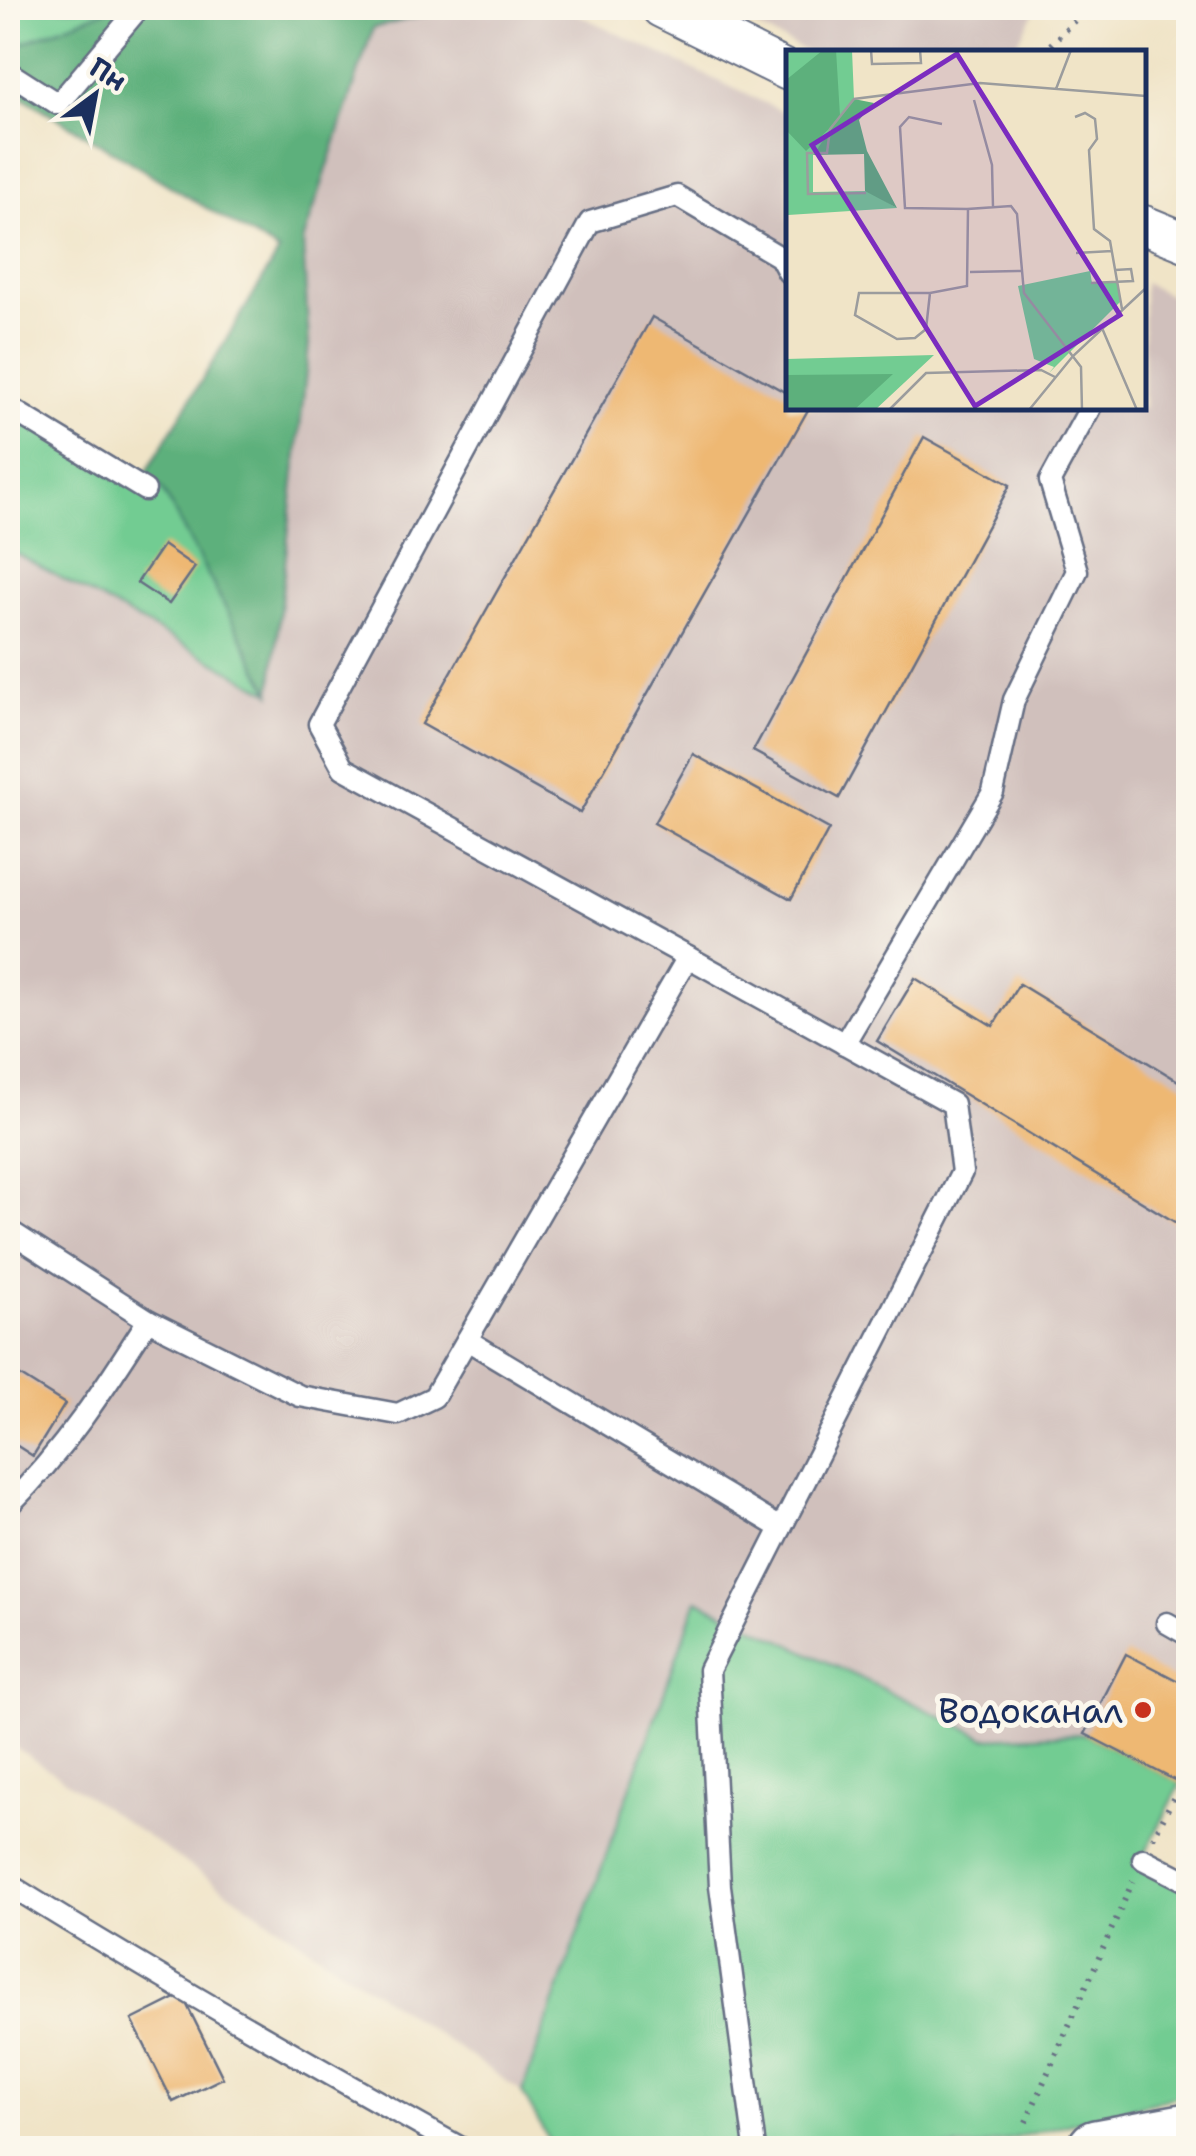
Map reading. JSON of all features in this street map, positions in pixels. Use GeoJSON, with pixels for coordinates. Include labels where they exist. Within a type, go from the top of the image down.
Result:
{"type":"FeatureCollection","features":[{"type":"Feature","properties":{"kind":"main road"},"geometry":{"type":"LineString","coordinates":[[1096,2148],[1188,2131]]}},
{"type":"Feature","properties":{"kind":"street"},"geometry":{"type":"LineString","coordinates":[[661,8],[786,70]]}},
{"type":"Feature","properties":{"kind":"street"},"geometry":{"type":"LineString","coordinates":[[1146,226],[1188,242]]}},
{"type":"Feature","properties":{"kind":"lane"},"geometry":{"type":"LineString","coordinates":[[8,72],[58,104],[139,8]]}},
{"type":"Feature","properties":{"kind":"lane"},"geometry":{"type":"LineString","coordinates":[[755,2148],[720,1886],[709,1670],[962,1172],[953,1104],[344,768],[319,724],[590,222],[677,196],[780,258],[786,268]]}},
{"type":"Feature","properties":{"kind":"lane"},"geometry":{"type":"LineString","coordinates":[[8,407],[145,490]]}},
{"type":"Feature","properties":{"kind":"lane"},"geometry":{"type":"LineString","coordinates":[[844,1044],[993,792],[1014,700],[1077,570],[1050,481],[1089,410]]}},
{"type":"Feature","properties":{"kind":"lane"},"geometry":{"type":"LineString","coordinates":[[8,1230],[148,1320],[300,1396],[398,1414],[434,1397],[688,958]]}},
{"type":"Feature","properties":{"kind":"lane"},"geometry":{"type":"LineString","coordinates":[[8,1506],[48,1464],[96,1402],[148,1320]]}},
{"type":"Feature","properties":{"kind":"lane"},"geometry":{"type":"LineString","coordinates":[[467,1340],[781,1528]]}},
{"type":"Feature","properties":{"kind":"lane"},"geometry":{"type":"LineString","coordinates":[[1168,1623],[1188,1635]]}},
{"type":"Feature","properties":{"kind":"lane"},"geometry":{"type":"LineString","coordinates":[[1143,1859],[1188,1882]]}},
{"type":"Feature","properties":{"kind":"lane"},"geometry":{"type":"LineString","coordinates":[[8,1884],[198,1999],[461,2148]]}},
{"type":"Feature","properties":{"kind":"path"},"geometry":{"type":"LineString","coordinates":[[1044,50],[1087,8]]}},
{"type":"Feature","properties":{"kind":"path"},"geometry":{"type":"LineString","coordinates":[[1026,2122],[1143,1859],[1181,1784]]}},
{"type":"Feature","properties":{"kind":"shaded area"},"geometry":{"type":"Polygon","coordinates":[[[452,8],[564,8],[786,113],[786,410],[1146,410],[1146,284],[1188,304],[1188,1787],[1085,1734],[987,1738],[697,1600],[522,2092],[8,1742],[8,549],[271,692],[309,346],[303,242],[373,28],[452,8]]]}},
{"type":"Feature","properties":{"kind":"shaded area"},"geometry":{"type":"Polygon","coordinates":[[[717,8],[1037,8],[1013,50],[803,50],[717,8]]]}},
{"type":"Feature","properties":{"kind":"green space"},"geometry":{"type":"Polygon","coordinates":[[[8,8],[111,8],[8,49],[8,8]]]}},
{"type":"Feature","properties":{"kind":"green space"},"geometry":{"type":"Polygon","coordinates":[[[111,8],[452,8],[373,28],[303,242],[309,345],[271,693],[161,487],[144,476],[279,252],[8,88],[8,49],[111,8]]]}},
{"type":"Feature","properties":{"kind":"green space"},"geometry":{"type":"Polygon","coordinates":[[[8,394],[161,487],[271,693],[8,549],[8,394]]]}},
{"type":"Feature","properties":{"kind":"green space"},"geometry":{"type":"Polygon","coordinates":[[[697,1600],[986,1738],[1085,1734],[1181,1783],[1143,1858],[1188,1882],[1188,2093],[976,2148],[553,2148],[522,2092],[697,1600]]]}},
{"type":"Feature","properties":{"kind":"building"},"geometry":{"type":"Polygon","coordinates":[[[652,317],[786,393],[786,410],[808,410],[580,813],[422,724],[652,317]]]}},
{"type":"Feature","properties":{"kind":"building"},"geometry":{"type":"Polygon","coordinates":[[[924,437],[1010,485],[839,798],[753,751],[924,437]]]}},
{"type":"Feature","properties":{"kind":"building"},"geometry":{"type":"Polygon","coordinates":[[[163,545],[195,567],[169,604],[137,583],[163,545]]]}},
{"type":"Feature","properties":{"kind":"building"},"geometry":{"type":"Polygon","coordinates":[[[693,754],[829,829],[791,899],[654,823],[693,754]]]}},
{"type":"Feature","properties":{"kind":"building"},"geometry":{"type":"Polygon","coordinates":[[[915,978],[993,1026],[1019,984],[1188,1087],[1188,1230],[877,1041],[915,978]]]}},
{"type":"Feature","properties":{"kind":"building"},"geometry":{"type":"Polygon","coordinates":[[[8,1368],[65,1404],[33,1456],[8,1440],[8,1368]]]}},
{"type":"Feature","properties":{"kind":"building","name":"Водоканал"},"geometry":{"type":"Polygon","coordinates":[[[1126,1654],[1188,1686],[1188,1787],[1085,1734],[1126,1654]]]}},
{"type":"Feature","properties":{"kind":"building"},"geometry":{"type":"Polygon","coordinates":[[[182,1995],[223,2078],[173,2102],[132,2020],[182,1995]]]}},
{"type":"Feature","properties":{"kind":"place","name":"Водоканал"},"geometry":{"type":"Point","coordinates":[1143,1710]}}]}
